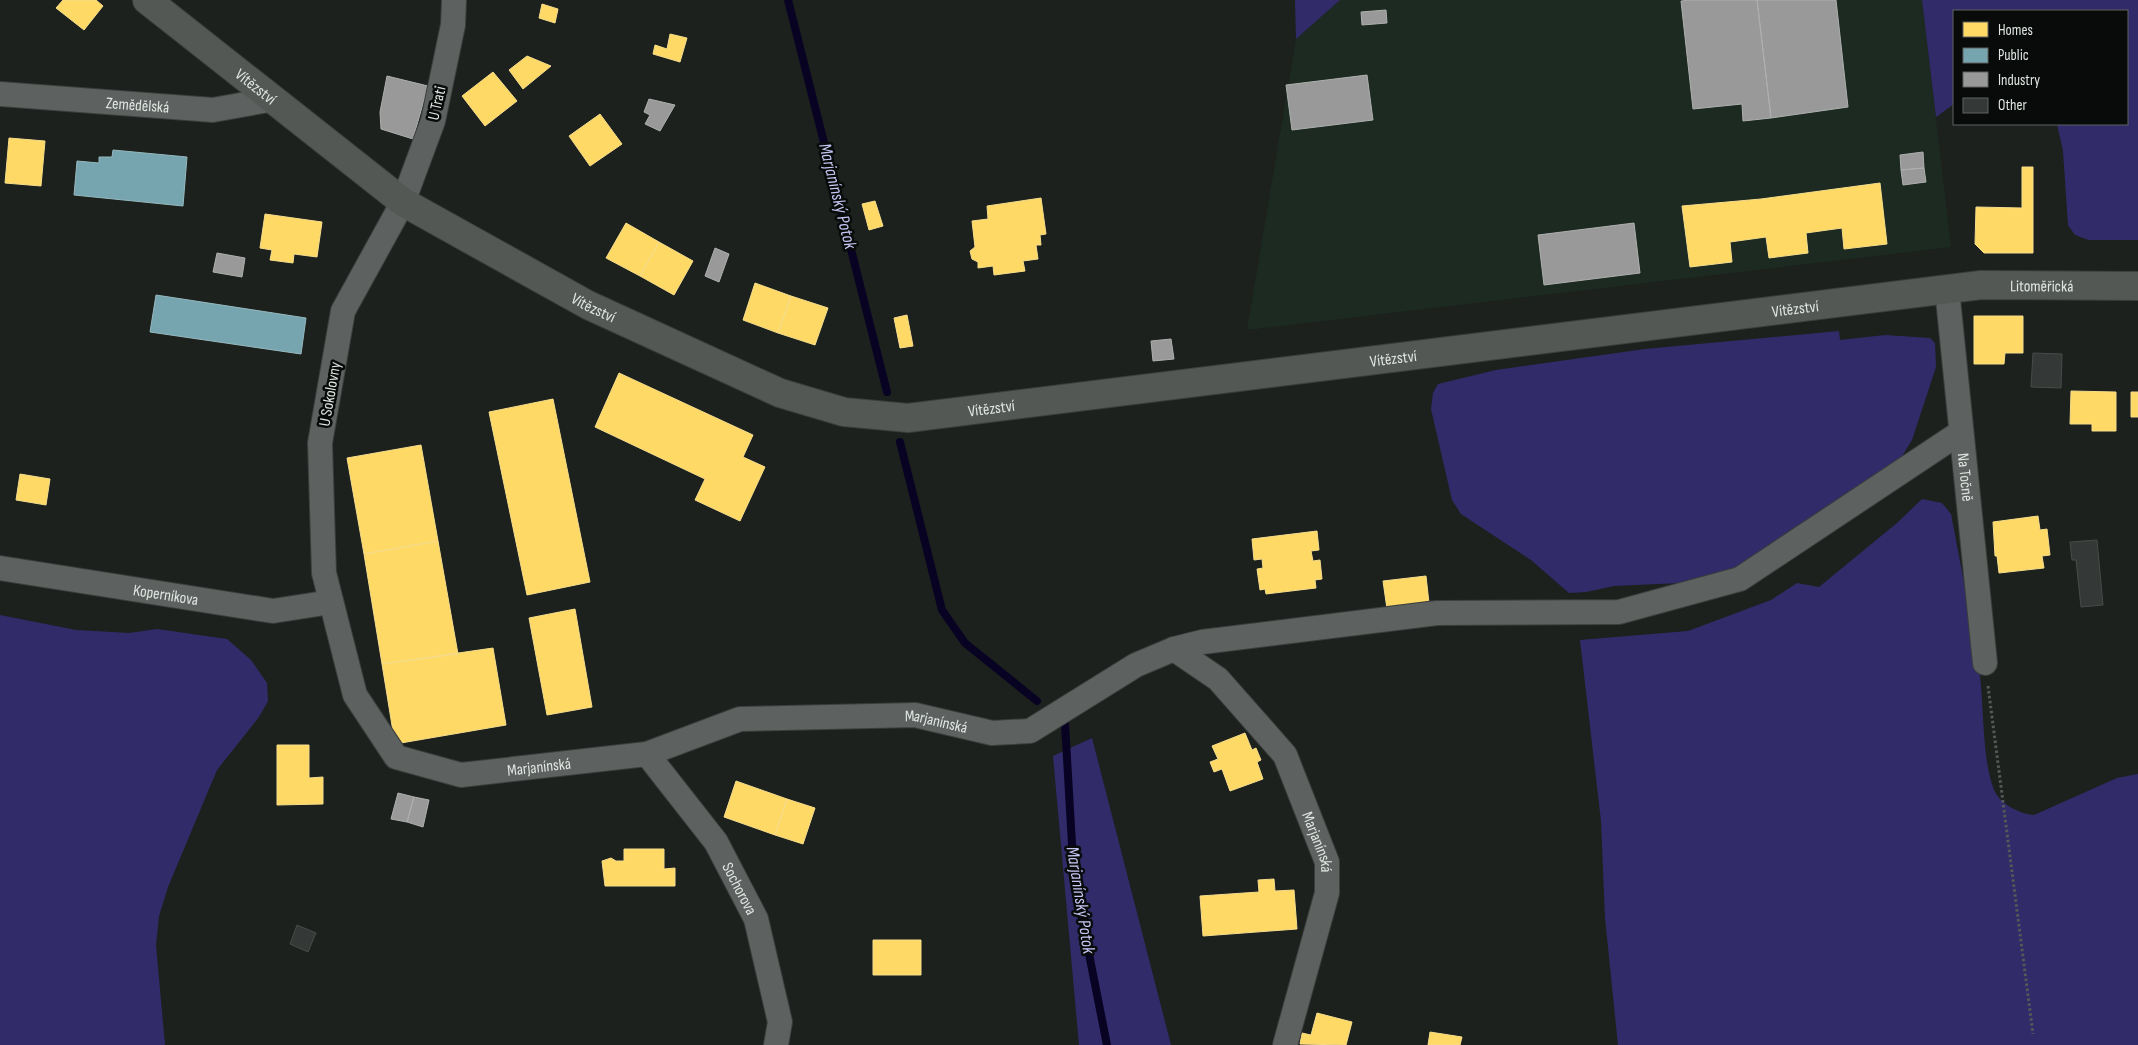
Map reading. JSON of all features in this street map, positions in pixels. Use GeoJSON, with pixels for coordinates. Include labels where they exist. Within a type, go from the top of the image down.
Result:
{"type":"FeatureCollection","features":[{"type":"Feature","properties":{"kind":"main road","name":"Vítězství"},"geometry":{"type":"LineString","coordinates":[[147,0],[403,202],[588,305],[780,393],[844,412],[908,418],[1947,289]]}},
{"type":"Feature","properties":{"kind":"main road","name":"Litoměřická"},"geometry":{"type":"LineString","coordinates":[[1947,289],[1981,285],[2138,286]]}},
{"type":"Feature","properties":{"kind":"street","name":"U Trati"},"geometry":{"type":"LineString","coordinates":[[403,202],[432,122],[453,25],[454,0]]}},
{"type":"Feature","properties":{"kind":"street","name":"Zemědělská"},"geometry":{"type":"LineString","coordinates":[[0,94],[213,110],[274,99]]}},
{"type":"Feature","properties":{"kind":"street","name":"U Sokolovny"},"geometry":{"type":"LineString","coordinates":[[331,602],[324,573],[320,443],[343,311],[403,202]]}},
{"type":"Feature","properties":{"kind":"street","name":"Na Točně"},"geometry":{"type":"LineString","coordinates":[[1947,289],[1985,663]]}},
{"type":"Feature","properties":{"kind":"street"},"geometry":{"type":"LineString","coordinates":[[1174,649],[1202,642],[1437,613],[1619,612],[1730,582],[1740,579],[1962,432]]}},
{"type":"Feature","properties":{"kind":"street","name":"Koperníkova"},"geometry":{"type":"LineString","coordinates":[[0,568],[273,611],[331,602]]}},
{"type":"Feature","properties":{"kind":"street","name":"Marjanínská"},"geometry":{"type":"LineString","coordinates":[[331,602],[355,695],[396,757],[461,775],[647,754],[740,719],[915,714],[992,732],[1030,731],[1136,665],[1174,649],[1218,679],[1286,755],[1327,862],[1327,894],[1284,1045]]}},
{"type":"Feature","properties":{"kind":"street","name":"Sochorova"},"geometry":{"type":"LineString","coordinates":[[647,754],[716,842],[756,918],[780,1022],[776,1045]]}},
{"type":"Feature","properties":{"kind":"path"},"geometry":{"type":"LineString","coordinates":[[1985,663],[2033,1034]]}},
{"type":"Feature","properties":{"kind":"shaded area"},"geometry":{"type":"Polygon","coordinates":[[[1295,0],[1340,0],[1296,39],[1295,0]]]}},
{"type":"Feature","properties":{"kind":"shaded area"},"geometry":{"type":"Polygon","coordinates":[[[1340,0],[1922,0],[1951,247],[1247,330],[1296,39],[1340,0]]]}},
{"type":"Feature","properties":{"kind":"shaded area"},"geometry":{"type":"Polygon","coordinates":[[[1922,0],[2138,0],[2138,240],[2089,240],[2075,235],[2068,225],[2063,151],[2057,125],[2128,125],[2128,10],[1953,10],[1953,105],[1936,117],[1922,0]]]}},
{"type":"Feature","properties":{"kind":"shaded area"},"geometry":{"type":"Polygon","coordinates":[[[1839,331],[1840,340],[1885,335],[1930,338],[1935,343],[1936,367],[1912,440],[1896,466],[1756,561],[1715,575],[1680,583],[1614,586],[1586,592],[1569,593],[1531,560],[1461,514],[1452,500],[1431,409],[1433,393],[1438,384],[1496,370],[1645,349],[1839,331]]]}},
{"type":"Feature","properties":{"kind":"shaded area"},"geometry":{"type":"Polygon","coordinates":[[[1922,499],[1942,503],[1951,514],[1980,676],[1987,764],[1997,795],[2011,807],[2023,813],[2034,815],[2117,778],[2138,774],[2138,1045],[1618,1045],[1605,918],[1601,821],[1580,640],[1688,631],[1771,600],[1797,583],[1819,587],[1897,523],[1922,499]]]}},
{"type":"Feature","properties":{"kind":"shaded area"},"geometry":{"type":"Polygon","coordinates":[[[0,615],[76,630],[129,633],[157,629],[227,639],[251,660],[267,683],[268,701],[259,717],[217,770],[168,887],[159,916],[156,945],[165,1045],[0,1045],[0,615]]]}},
{"type":"Feature","properties":{"kind":"shaded area"},"geometry":{"type":"Polygon","coordinates":[[[1092,738],[1171,1045],[1079,1045],[1053,756],[1092,738]]]}},
{"type":"Feature","properties":{"kind":"building: Homes"},"geometry":{"type":"Polygon","coordinates":[[[63,0],[96,0],[103,6],[84,30],[56,8],[63,0]]]}},
{"type":"Feature","properties":{"kind":"building: Homes"},"geometry":{"type":"Polygon","coordinates":[[[542,4],[558,9],[555,23],[539,18],[542,4]]]}},
{"type":"Feature","properties":{"kind":"building: Homes"},"geometry":{"type":"Polygon","coordinates":[[[670,34],[687,38],[680,62],[653,54],[655,45],[667,49],[670,34]]]}},
{"type":"Feature","properties":{"kind":"building: Homes"},"geometry":{"type":"Polygon","coordinates":[[[527,56],[551,66],[523,89],[509,70],[527,56]]]}},
{"type":"Feature","properties":{"kind":"building: Homes"},"geometry":{"type":"Polygon","coordinates":[[[493,72],[517,101],[485,126],[462,96],[493,72]]]}},
{"type":"Feature","properties":{"kind":"building: Homes"},"geometry":{"type":"Polygon","coordinates":[[[600,114],[622,144],[590,166],[569,136],[600,114]]]}},
{"type":"Feature","properties":{"kind":"building: Homes"},"geometry":{"type":"Polygon","coordinates":[[[9,138],[45,141],[41,186],[5,183],[9,138]]]}},
{"type":"Feature","properties":{"kind":"building: Homes"},"geometry":{"type":"Polygon","coordinates":[[[2022,167],[2033,167],[2033,253],[1984,253],[1975,244],[1976,207],[2022,208],[2022,167]]]}},
{"type":"Feature","properties":{"kind":"building: Homes"},"geometry":{"type":"Polygon","coordinates":[[[1880,183],[1887,244],[1844,249],[1842,228],[1806,233],[1808,253],[1769,258],[1766,237],[1730,242],[1732,262],[1690,267],[1682,206],[1761,199],[1880,183]]]}},
{"type":"Feature","properties":{"kind":"building: Homes"},"geometry":{"type":"Polygon","coordinates":[[[1041,198],[1046,234],[1040,235],[1041,245],[1036,245],[1038,259],[1023,261],[1025,271],[994,275],[993,266],[978,268],[978,262],[972,259],[970,251],[975,247],[972,221],[988,219],[987,206],[1041,198]]]}},
{"type":"Feature","properties":{"kind":"building: Homes"},"geometry":{"type":"Polygon","coordinates":[[[875,201],[883,226],[869,230],[862,204],[875,201]]]}},
{"type":"Feature","properties":{"kind":"building: Homes"},"geometry":{"type":"Polygon","coordinates":[[[265,214],[322,222],[317,257],[294,254],[293,263],[270,260],[272,250],[260,248],[265,214]]]}},
{"type":"Feature","properties":{"kind":"building: Homes"},"geometry":{"type":"Polygon","coordinates":[[[626,223],[659,242],[640,276],[606,258],[626,223]]]}},
{"type":"Feature","properties":{"kind":"building: Homes"},"geometry":{"type":"Polygon","coordinates":[[[659,242],[693,261],[674,295],[640,276],[659,242]]]}},
{"type":"Feature","properties":{"kind":"building: Homes"},"geometry":{"type":"Polygon","coordinates":[[[755,283],[791,296],[778,333],[743,320],[755,283]]]}},
{"type":"Feature","properties":{"kind":"building: Homes"},"geometry":{"type":"Polygon","coordinates":[[[791,296],[828,308],[815,345],[778,333],[791,296]]]}},
{"type":"Feature","properties":{"kind":"building: Homes"},"geometry":{"type":"Polygon","coordinates":[[[907,315],[913,346],[900,348],[894,318],[907,315]]]}},
{"type":"Feature","properties":{"kind":"building: Homes"},"geometry":{"type":"Polygon","coordinates":[[[1974,316],[2023,316],[2023,353],[2005,353],[2004,364],[1974,364],[1974,316]]]}},
{"type":"Feature","properties":{"kind":"building: Homes"},"geometry":{"type":"Polygon","coordinates":[[[619,373],[753,435],[743,457],[765,467],[740,521],[695,500],[705,479],[595,427],[619,373]]]}},
{"type":"Feature","properties":{"kind":"building: Homes"},"geometry":{"type":"Polygon","coordinates":[[[2071,391],[2116,392],[2116,431],[2092,431],[2092,424],[2070,424],[2071,391]]]}},
{"type":"Feature","properties":{"kind":"building: Homes"},"geometry":{"type":"Polygon","coordinates":[[[2131,392],[2138,392],[2138,417],[2131,417],[2131,392]]]}},
{"type":"Feature","properties":{"kind":"building: Homes"},"geometry":{"type":"Polygon","coordinates":[[[553,399],[590,582],[527,595],[489,412],[553,399]]]}},
{"type":"Feature","properties":{"kind":"building: Homes"},"geometry":{"type":"Polygon","coordinates":[[[421,445],[438,541],[364,554],[347,458],[421,445]]]}},
{"type":"Feature","properties":{"kind":"building: Homes"},"geometry":{"type":"Polygon","coordinates":[[[20,474],[50,479],[46,505],[16,500],[20,474]]]}},
{"type":"Feature","properties":{"kind":"building: Homes"},"geometry":{"type":"Polygon","coordinates":[[[2038,516],[2040,530],[2047,529],[2050,555],[2042,556],[2044,568],[1999,573],[1997,556],[1995,556],[1993,522],[2038,516]]]}},
{"type":"Feature","properties":{"kind":"building: Homes"},"geometry":{"type":"Polygon","coordinates":[[[1317,531],[1319,550],[1311,551],[1313,561],[1320,560],[1322,579],[1315,580],[1316,588],[1266,594],[1265,589],[1260,590],[1257,569],[1263,568],[1262,559],[1254,560],[1252,539],[1317,531]]]}},
{"type":"Feature","properties":{"kind":"building: Homes"},"geometry":{"type":"Polygon","coordinates":[[[438,541],[458,654],[382,664],[364,554],[438,541]]]}},
{"type":"Feature","properties":{"kind":"building: Homes"},"geometry":{"type":"Polygon","coordinates":[[[1426,576],[1429,603],[1387,609],[1383,581],[1426,576]]]}},
{"type":"Feature","properties":{"kind":"building: Homes"},"geometry":{"type":"Polygon","coordinates":[[[575,609],[592,707],[547,715],[529,618],[575,609]]]}},
{"type":"Feature","properties":{"kind":"building: Homes"},"geometry":{"type":"Polygon","coordinates":[[[493,648],[506,725],[395,744],[382,664],[493,648]]]}},
{"type":"Feature","properties":{"kind":"building: Homes"},"geometry":{"type":"Polygon","coordinates":[[[1245,733],[1252,750],[1256,748],[1261,760],[1257,762],[1263,779],[1230,791],[1222,769],[1214,772],[1210,762],[1218,759],[1212,746],[1245,733]]]}},
{"type":"Feature","properties":{"kind":"building: Homes"},"geometry":{"type":"Polygon","coordinates":[[[277,745],[309,745],[309,778],[323,777],[323,804],[277,805],[277,745]]]}},
{"type":"Feature","properties":{"kind":"building: Homes"},"geometry":{"type":"Polygon","coordinates":[[[736,781],[787,799],[775,835],[724,817],[736,781]]]}},
{"type":"Feature","properties":{"kind":"building: Homes"},"geometry":{"type":"Polygon","coordinates":[[[787,799],[815,808],[803,844],[775,835],[787,799]]]}},
{"type":"Feature","properties":{"kind":"building: Homes"},"geometry":{"type":"Polygon","coordinates":[[[624,849],[664,849],[664,869],[675,868],[675,886],[605,886],[602,861],[611,858],[616,861],[624,861],[624,849]]]}},
{"type":"Feature","properties":{"kind":"building: Homes"},"geometry":{"type":"Polygon","coordinates":[[[1274,879],[1275,891],[1294,890],[1297,929],[1203,936],[1200,896],[1259,892],[1258,880],[1274,879]]]}},
{"type":"Feature","properties":{"kind":"building: Homes"},"geometry":{"type":"Polygon","coordinates":[[[873,940],[921,940],[921,975],[873,975],[873,940]]]}},
{"type":"Feature","properties":{"kind":"building: Homes"},"geometry":{"type":"Polygon","coordinates":[[[1317,1013],[1352,1022],[1346,1045],[1300,1044],[1302,1033],[1311,1035],[1317,1013]]]}},
{"type":"Feature","properties":{"kind":"building: Homes"},"geometry":{"type":"Polygon","coordinates":[[[1430,1032],[1462,1037],[1460,1045],[1428,1045],[1430,1032]]]}},
{"type":"Feature","properties":{"kind":"building: Public"},"geometry":{"type":"Polygon","coordinates":[[[113,150],[187,157],[183,206],[74,195],[77,161],[99,163],[99,157],[112,157],[113,150]]]}},
{"type":"Feature","properties":{"kind":"building: Public"},"geometry":{"type":"Polygon","coordinates":[[[156,295],[306,318],[301,354],[150,332],[156,295]]]}},
{"type":"Feature","properties":{"kind":"building: Industry"},"geometry":{"type":"Polygon","coordinates":[[[1757,0],[1771,118],[1743,121],[1742,104],[1693,109],[1681,1],[1757,0]]]}},
{"type":"Feature","properties":{"kind":"building: Industry"},"geometry":{"type":"Polygon","coordinates":[[[1757,0],[1836,0],[1848,107],[1771,118],[1757,0]]]}},
{"type":"Feature","properties":{"kind":"building: Industry"},"geometry":{"type":"Polygon","coordinates":[[[1386,10],[1387,23],[1362,25],[1361,12],[1386,10]]]}},
{"type":"Feature","properties":{"kind":"building: Industry"},"geometry":{"type":"Polygon","coordinates":[[[1367,75],[1373,120],[1292,130],[1286,85],[1367,75]]]}},
{"type":"Feature","properties":{"kind":"building: Industry"},"geometry":{"type":"Polygon","coordinates":[[[387,76],[428,86],[413,139],[381,129],[380,112],[387,76]]]}},
{"type":"Feature","properties":{"kind":"building: Industry"},"geometry":{"type":"Polygon","coordinates":[[[649,99],[675,105],[660,131],[645,124],[650,115],[644,112],[649,99]]]}},
{"type":"Feature","properties":{"kind":"building: Industry"},"geometry":{"type":"Polygon","coordinates":[[[1923,152],[1924,168],[1901,170],[1900,155],[1923,152]]]}},
{"type":"Feature","properties":{"kind":"building: Industry"},"geometry":{"type":"Polygon","coordinates":[[[1924,168],[1926,182],[1903,185],[1901,170],[1924,168]]]}},
{"type":"Feature","properties":{"kind":"building: Industry"},"geometry":{"type":"Polygon","coordinates":[[[1634,223],[1640,273],[1544,285],[1538,235],[1634,223]]]}},
{"type":"Feature","properties":{"kind":"building: Industry"},"geometry":{"type":"Polygon","coordinates":[[[715,248],[729,254],[719,282],[705,276],[715,248]]]}},
{"type":"Feature","properties":{"kind":"building: Industry"},"geometry":{"type":"Polygon","coordinates":[[[217,253],[245,258],[242,277],[213,272],[217,253]]]}},
{"type":"Feature","properties":{"kind":"building: Industry"},"geometry":{"type":"Polygon","coordinates":[[[1171,339],[1174,359],[1153,361],[1151,341],[1171,339]]]}},
{"type":"Feature","properties":{"kind":"building: Industry"},"geometry":{"type":"Polygon","coordinates":[[[398,793],[414,797],[407,822],[391,819],[398,793]]]}},
{"type":"Feature","properties":{"kind":"building: Industry"},"geometry":{"type":"Polygon","coordinates":[[[414,797],[429,800],[423,827],[407,822],[414,797]]]}},
{"type":"Feature","properties":{"kind":"building: Other"},"geometry":{"type":"Polygon","coordinates":[[[2033,353],[2062,354],[2061,388],[2031,387],[2033,353]]]}},
{"type":"Feature","properties":{"kind":"building: Other"},"geometry":{"type":"Polygon","coordinates":[[[2097,540],[2103,605],[2081,607],[2076,560],[2072,560],[2070,542],[2097,540]]]}},
{"type":"Feature","properties":{"kind":"building: Other"},"geometry":{"type":"Polygon","coordinates":[[[297,925],[316,933],[308,952],[290,944],[297,925]]]}},
{"type":"Feature","properties":{"kind":"waterway","name":"Marjanínský Potok"},"geometry":{"type":"LineString","coordinates":[[788,0],[887,392]]}},
{"type":"Feature","properties":{"kind":"waterway","name":"Marjanínský Potok"},"geometry":{"type":"LineString","coordinates":[[900,442],[942,610],[965,643],[1037,701]]}},
{"type":"Feature","properties":{"kind":"waterway","name":"Marjanínský Potok"},"geometry":{"type":"LineString","coordinates":[[1065,724],[1074,878],[1107,1045]]}}]}
